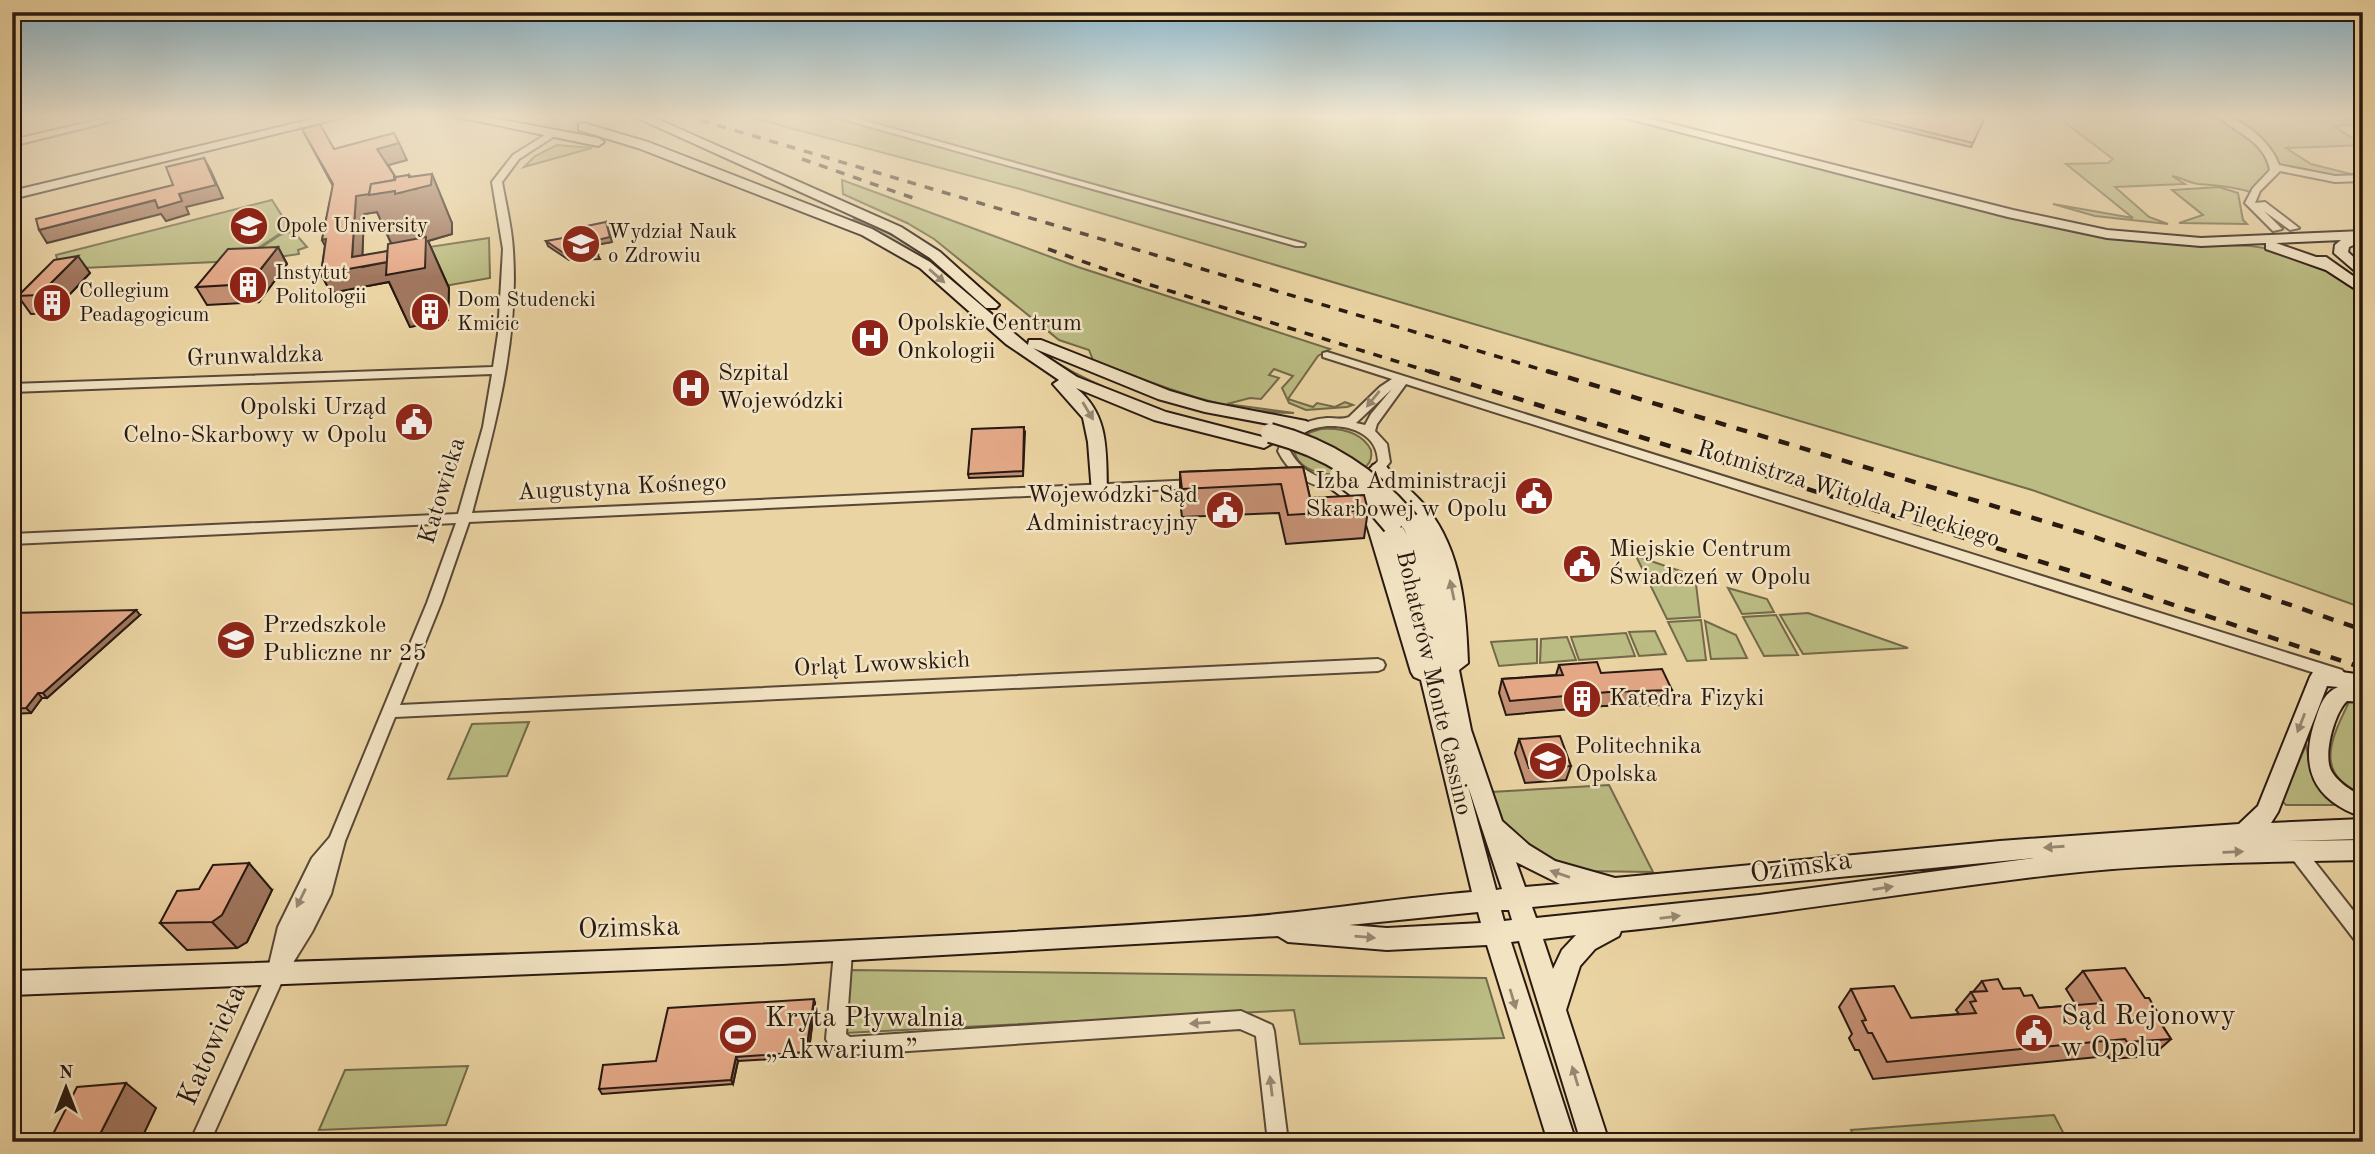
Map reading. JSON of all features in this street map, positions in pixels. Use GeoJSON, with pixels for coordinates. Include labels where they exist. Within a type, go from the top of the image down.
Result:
{"type":"FeatureCollection","features":[{"type":"Feature","properties":{"kind":"main road"},"geometry":{"type":"LineString","coordinates":[[12,195],[121,169]]}},
{"type":"Feature","properties":{"kind":"main road"},"geometry":{"type":"LineString","coordinates":[[683,169],[799,214],[880,238]]}},
{"type":"Feature","properties":{"kind":"main road"},"geometry":{"type":"LineString","coordinates":[[704,169],[880,238]]}},
{"type":"Feature","properties":{"kind":"main road"},"geometry":{"type":"LineString","coordinates":[[732,169],[799,195],[853,210]]}},
{"type":"Feature","properties":{"kind":"main road"},"geometry":{"type":"LineString","coordinates":[[759,169],[853,210]]}},
{"type":"Feature","properties":{"kind":"main road"},"geometry":{"type":"LineString","coordinates":[[1834,169],[2053,224],[2121,236],[2280,248],[2330,267]]}},
{"type":"Feature","properties":{"kind":"main road","name":"Bohaterów Monte Cassino"},"geometry":{"type":"LineString","coordinates":[[853,210],[924,247],[1035,344],[1086,374],[1127,393],[1267,438],[1332,471],[1359,489],[1400,523],[1446,708],[1487,902],[1530,1054],[1562,1142]]}},
{"type":"Feature","properties":{"kind":"main road"},"geometry":{"type":"LineString","coordinates":[[2210,242],[2297,235],[2363,225]]}},
{"type":"Feature","properties":{"kind":"main road"},"geometry":{"type":"LineString","coordinates":[[2277,229],[2297,235],[2363,276]]}},
{"type":"Feature","properties":{"kind":"main road"},"geometry":{"type":"LineString","coordinates":[[2297,235],[2363,236]]}},
{"type":"Feature","properties":{"kind":"main road"},"geometry":{"type":"LineString","coordinates":[[2297,235],[2330,267],[2363,290]]}},
{"type":"Feature","properties":{"kind":"main road"},"geometry":{"type":"LineString","coordinates":[[2363,236],[2342,245],[2341,253],[2363,276]]}},
{"type":"Feature","properties":{"kind":"main road","name":"Bohaterów Monte Cassino"},"geometry":{"type":"LineString","coordinates":[[880,238],[925,265],[1041,363],[1124,404],[1188,425],[1267,438]]}},
{"type":"Feature","properties":{"kind":"main road"},"geometry":{"type":"LineString","coordinates":[[1035,344],[1153,391],[1205,407],[1290,426],[1306,426]]}},
{"type":"Feature","properties":{"kind":"main road"},"geometry":{"type":"LineString","coordinates":[[1041,363],[1052,377],[1078,397],[1092,414],[1098,489]]}},
{"type":"Feature","properties":{"kind":"main road"},"geometry":{"type":"LineString","coordinates":[[1379,469],[1424,517],[1448,569],[1456,607],[1458,667],[1446,708]]}},
{"type":"Feature","properties":{"kind":"main road"},"geometry":{"type":"LineString","coordinates":[[1335,485],[1360,502],[1376,524],[1411,649],[1446,708]]}},
{"type":"Feature","properties":{"kind":"main road"},"geometry":{"type":"LineString","coordinates":[[2245,833],[2267,812],[2320,677],[2359,687]]}},
{"type":"Feature","properties":{"kind":"main road"},"geometry":{"type":"LineString","coordinates":[[2359,687],[2335,699],[2316,751],[2319,772],[2333,787],[2363,807]]}},
{"type":"Feature","properties":{"kind":"main road","name":"Bohaterów Monte Cassino"},"geometry":{"type":"LineString","coordinates":[[1446,708],[1518,900],[1595,1142]]}},
{"type":"Feature","properties":{"kind":"main road"},"geometry":{"type":"LineString","coordinates":[[1489,818],[1511,846],[1538,865],[1571,878],[1626,890]]}},
{"type":"Feature","properties":{"kind":"main road","name":"Ozimska"},"geometry":{"type":"LineString","coordinates":[[12,983],[843,952],[1248,928],[1388,910],[1626,890],[1857,863],[2245,833],[2363,829]]}},
{"type":"Feature","properties":{"kind":"main road","name":"Ozimska"},"geometry":{"type":"LineString","coordinates":[[1248,928],[1387,939],[1528,931],[1627,922],[2053,865],[2164,855],[2363,850]]}},
{"type":"Feature","properties":{"kind":"main road"},"geometry":{"type":"LineString","coordinates":[[1554,1011],[1562,969],[1572,954],[1594,934],[1627,922]]}},
{"type":"Feature","properties":{"kind":"street","name":"Katowicka"},"geometry":{"type":"LineString","coordinates":[[200,1142],[276,974],[307,927],[333,867],[337,841],[434,603],[464,517],[489,427],[499,370],[508,249],[497,182],[504,169]]}},
{"type":"Feature","properties":{"kind":"street"},"geometry":{"type":"LineString","coordinates":[[1027,169],[1300,244]]}},
{"type":"Feature","properties":{"kind":"street"},"geometry":{"type":"LineString","coordinates":[[1865,169],[2093,223],[2173,232],[2277,229]]}},
{"type":"Feature","properties":{"kind":"street"},"geometry":{"type":"LineString","coordinates":[[2275,169],[2273,175],[2253,196],[2251,206],[2277,229]]}},
{"type":"Feature","properties":{"kind":"street"},"geometry":{"type":"LineString","coordinates":[[2285,169],[2335,178],[2363,178]]}},
{"type":"Feature","properties":{"kind":"street"},"geometry":{"type":"LineString","coordinates":[[2253,196],[2297,235]]}},
{"type":"Feature","properties":{"kind":"street","name":"Rotmistrza Witolda Pileckiego"},"geometry":{"type":"LineString","coordinates":[[1327,355],[2279,656],[2359,687]]}},
{"type":"Feature","properties":{"kind":"street","name":"Grunwaldzka"},"geometry":{"type":"LineString","coordinates":[[12,388],[499,370]]}},
{"type":"Feature","properties":{"kind":"street"},"geometry":{"type":"LineString","coordinates":[[1346,423],[1354,420],[1384,385],[1402,379],[1400,391],[1376,415],[1369,432]]}},
{"type":"Feature","properties":{"kind":"street"},"geometry":{"type":"LineString","coordinates":[[1287,461],[1276,473],[1300,474],[1335,485],[1356,482],[1379,469],[1384,462],[1382,446],[1369,432],[1346,423],[1325,422],[1306,426],[1287,441],[1284,451],[1287,461],[1300,474]]}},
{"type":"Feature","properties":{"kind":"street","name":"Augustyna Kośnego"},"geometry":{"type":"LineString","coordinates":[[12,539],[1206,484]]}},
{"type":"Feature","properties":{"kind":"street"},"geometry":{"type":"LineString","coordinates":[[2279,656],[2320,677]]}},
{"type":"Feature","properties":{"kind":"street","name":"Orląt Lwowskich"},"geometry":{"type":"LineString","coordinates":[[389,711],[1378,665]]}},
{"type":"Feature","properties":{"kind":"street"},"geometry":{"type":"LineString","coordinates":[[2297,852],[2363,937]]}},
{"type":"Feature","properties":{"kind":"street"},"geometry":{"type":"LineString","coordinates":[[843,952],[836,1039],[848,1046],[1241,1020],[1265,1031],[1278,1142]]}},
{"type":"Feature","properties":{"kind":"green space"},"geometry":{"type":"Polygon","coordinates":[[[944,169],[1836,169],[2109,237],[2159,243],[2251,246],[2284,251],[2334,273],[2363,294],[2363,608],[2032,490],[1020,189],[944,169]]]}},
{"type":"Feature","properties":{"kind":"green space"},"geometry":{"type":"Polygon","coordinates":[[[2072,169],[2274,169],[2254,193],[2195,183],[2172,176],[2185,184],[2115,187],[2149,217],[2168,224],[2095,216],[2053,204],[2133,218],[2072,169]]]}},
{"type":"Feature","properties":{"kind":"green space"},"geometry":{"type":"Polygon","coordinates":[[[2287,169],[2330,169],[2363,177],[2347,179],[2287,169]]]}},
{"type":"Feature","properties":{"kind":"green space"},"geometry":{"type":"Polygon","coordinates":[[[842,180],[1078,267],[1330,349],[1318,356],[1288,399],[1313,407],[1317,403],[1335,407],[1345,402],[1353,405],[1347,407],[1306,410],[1289,403],[1282,388],[1293,376],[1274,369],[1269,375],[1279,378],[1261,399],[1250,398],[1227,404],[1294,413],[1268,412],[1217,403],[1093,360],[1089,350],[1059,340],[934,239],[907,223],[843,194],[842,180]]]}},
{"type":"Feature","properties":{"kind":"green space"},"geometry":{"type":"Polygon","coordinates":[[[2219,187],[2238,193],[2243,220],[2247,224],[2179,223],[2203,215],[2172,190],[2219,187]]]}},
{"type":"Feature","properties":{"kind":"green space"},"geometry":{"type":"Polygon","coordinates":[[[272,200],[291,230],[281,233],[238,261],[60,269],[56,255],[272,200]]]}},
{"type":"Feature","properties":{"kind":"green space"},"geometry":{"type":"Polygon","coordinates":[[[854,219],[892,235],[926,255],[1017,335],[1046,356],[1093,382],[1132,399],[1084,381],[1026,346],[921,257],[851,221],[854,219]]]}},
{"type":"Feature","properties":{"kind":"green space"},"geometry":{"type":"Polygon","coordinates":[[[293,231],[307,247],[298,250],[299,254],[238,263],[280,235],[293,231]]]}},
{"type":"Feature","properties":{"kind":"green space"},"geometry":{"type":"Polygon","coordinates":[[[489,238],[490,278],[416,291],[416,249],[489,238]]]}},
{"type":"Feature","properties":{"kind":"green space"},"geometry":{"type":"Polygon","coordinates":[[[1321,429],[1343,430],[1362,439],[1371,450],[1369,462],[1357,471],[1335,474],[1319,473],[1307,468],[1298,460],[1295,452],[1297,443],[1305,435],[1321,429]]]}},
{"type":"Feature","properties":{"kind":"green space"},"geometry":{"type":"Polygon","coordinates":[[[1636,556],[1695,576],[1700,617],[1667,619],[1636,556]]]}},
{"type":"Feature","properties":{"kind":"green space"},"geometry":{"type":"Polygon","coordinates":[[[1728,588],[1767,599],[1774,612],[1742,614],[1728,588]]]}},
{"type":"Feature","properties":{"kind":"green space"},"geometry":{"type":"Polygon","coordinates":[[[1808,613],[1908,648],[1803,654],[1780,615],[1808,613]]]}},
{"type":"Feature","properties":{"kind":"green space"},"geometry":{"type":"Polygon","coordinates":[[[1776,615],[1798,655],[1764,656],[1743,617],[1776,615]]]}},
{"type":"Feature","properties":{"kind":"green space"},"geometry":{"type":"Polygon","coordinates":[[[1701,620],[1706,660],[1687,661],[1668,622],[1701,620]]]}},
{"type":"Feature","properties":{"kind":"green space"},"geometry":{"type":"Polygon","coordinates":[[[1705,621],[1736,635],[1747,658],[1711,659],[1705,621]]]}},
{"type":"Feature","properties":{"kind":"green space"},"geometry":{"type":"Polygon","coordinates":[[[1655,631],[1666,654],[1639,656],[1629,632],[1655,631]]]}},
{"type":"Feature","properties":{"kind":"green space"},"geometry":{"type":"Polygon","coordinates":[[[1626,633],[1635,656],[1579,660],[1571,637],[1626,633]]]}},
{"type":"Feature","properties":{"kind":"green space"},"geometry":{"type":"Polygon","coordinates":[[[1567,637],[1576,660],[1540,663],[1541,639],[1567,637]]]}},
{"type":"Feature","properties":{"kind":"green space"},"geometry":{"type":"Polygon","coordinates":[[[1537,639],[1537,663],[1499,666],[1491,642],[1537,639]]]}},
{"type":"Feature","properties":{"kind":"green space"},"geometry":{"type":"Polygon","coordinates":[[[2349,702],[2363,703],[2363,794],[2337,777],[2330,755],[2332,742],[2349,702]]]}},
{"type":"Feature","properties":{"kind":"green space"},"geometry":{"type":"Polygon","coordinates":[[[529,722],[507,776],[448,779],[472,724],[529,722]]]}},
{"type":"Feature","properties":{"kind":"green space"},"geometry":{"type":"Polygon","coordinates":[[[2306,745],[2312,776],[2339,802],[2335,805],[2286,805],[2282,801],[2306,745]]]}},
{"type":"Feature","properties":{"kind":"green space"},"geometry":{"type":"Polygon","coordinates":[[[1609,785],[1653,872],[1577,871],[1547,861],[1503,823],[1491,792],[1609,785]]]}},
{"type":"Feature","properties":{"kind":"green space"},"geometry":{"type":"Polygon","coordinates":[[[851,970],[1486,978],[1504,1038],[1300,1044],[1294,1010],[845,1033],[851,970]]]}},
{"type":"Feature","properties":{"kind":"green space"},"geometry":{"type":"Polygon","coordinates":[[[468,1066],[446,1125],[319,1130],[345,1070],[468,1066]]]}},
{"type":"Feature","properties":{"kind":"green space"},"geometry":{"type":"Polygon","coordinates":[[[2054,1115],[2068,1142],[1856,1142],[1851,1130],[2054,1115]]]}},
{"type":"Feature","properties":{"kind":"building"},"geometry":{"type":"Polygon","coordinates":[[[167,169],[209,169],[216,185],[179,194],[182,201],[158,208],[155,200],[39,230],[36,219],[173,185],[167,169]]]}},
{"type":"Feature","properties":{"kind":"building"},"geometry":{"type":"Polygon","coordinates":[[[324,169],[390,169],[394,180],[371,184],[369,194],[356,196],[352,257],[388,251],[387,262],[321,274],[326,239],[322,240],[333,184],[324,169]]]}},
{"type":"Feature","properties":{"kind":"building"},"geometry":{"type":"Polygon","coordinates":[[[432,174],[431,185],[395,194],[395,191],[369,195],[371,184],[395,180],[396,177],[432,174]]]}},
{"type":"Feature","properties":{"kind":"building","name":"Wydział Nauk o Zdrowiu"},"geometry":{"type":"Polygon","coordinates":[[[606,222],[610,237],[593,241],[592,244],[598,254],[568,256],[546,241],[574,236],[572,229],[606,222]]]}},
{"type":"Feature","properties":{"kind":"building"},"geometry":{"type":"Polygon","coordinates":[[[426,237],[425,268],[386,275],[388,244],[426,237]]]}},
{"type":"Feature","properties":{"kind":"building"},"geometry":{"type":"Polygon","coordinates":[[[278,247],[249,284],[196,287],[228,249],[278,247]]]}},
{"type":"Feature","properties":{"kind":"building"},"geometry":{"type":"Polygon","coordinates":[[[78,256],[39,295],[18,296],[54,260],[78,256]]]}},
{"type":"Feature","properties":{"kind":"building"},"geometry":{"type":"Polygon","coordinates":[[[1024,427],[1023,471],[968,474],[972,429],[1024,427]]]}},
{"type":"Feature","properties":{"kind":"building"},"geometry":{"type":"Polygon","coordinates":[[[1303,467],[1310,498],[1364,495],[1368,510],[1288,515],[1281,484],[1182,489],[1180,472],[1303,467]]]}},
{"type":"Feature","properties":{"kind":"building"},"geometry":{"type":"Polygon","coordinates":[[[136,610],[43,693],[38,693],[26,708],[12,709],[12,613],[136,610]]]}},
{"type":"Feature","properties":{"kind":"building"},"geometry":{"type":"Polygon","coordinates":[[[1597,662],[1601,673],[1662,669],[1672,690],[1609,692],[1510,701],[1502,679],[1563,675],[1559,665],[1597,662]]]}},
{"type":"Feature","properties":{"kind":"building"},"geometry":{"type":"Polygon","coordinates":[[[1560,736],[1571,766],[1529,768],[1519,739],[1560,736]]]}},
{"type":"Feature","properties":{"kind":"building"},"geometry":{"type":"Polygon","coordinates":[[[249,863],[222,915],[212,922],[160,923],[177,891],[199,889],[213,865],[249,863]]]}},
{"type":"Feature","properties":{"kind":"building"},"geometry":{"type":"Polygon","coordinates":[[[2125,968],[2145,998],[2149,998],[2156,1010],[2152,1010],[2171,1039],[2127,1042],[2125,1039],[1887,1062],[1872,1033],[1868,1033],[1862,1021],[1866,1020],[1851,989],[1894,986],[1911,1018],[1976,1013],[1970,1002],[1976,1001],[1971,992],[1987,991],[1982,981],[1998,979],[2003,989],[2020,988],[2024,996],[2032,995],[2039,1008],[2103,1003],[2083,971],[2125,968]]]}},
{"type":"Feature","properties":{"kind":"building","name":"Kryta Pływalnia „Akwarium”"},"geometry":{"type":"Polygon","coordinates":[[[814,999],[806,1052],[736,1057],[731,1080],[599,1089],[603,1065],[656,1061],[668,1008],[814,999]]]}},
{"type":"Feature","properties":{"kind":"building"},"geometry":{"type":"Polygon","coordinates":[[[126,1083],[96,1142],[49,1142],[77,1087],[126,1083]]]}},
{"type":"Feature","properties":{"kind":"railway"},"geometry":{"type":"LineString","coordinates":[[830,169],[916,199]]}},
{"type":"Feature","properties":{"kind":"railway"},"geometry":{"type":"LineString","coordinates":[[865,169],[1553,373]]}},
{"type":"Feature","properties":{"kind":"railway"},"geometry":{"type":"LineString","coordinates":[[1048,249],[1141,282],[1434,373]]}},
{"type":"Feature","properties":{"kind":"railway"},"geometry":{"type":"LineString","coordinates":[[1429,371],[2096,579],[2363,668]]}},
{"type":"Feature","properties":{"kind":"railway"},"geometry":{"type":"LineString","coordinates":[[1547,371],[2083,533],[2363,630]]}},
{"type":"Feature","properties":{"kind":"place","name":"Opole University"},"geometry":{"type":"Point","coordinates":[249,226]}},
{"type":"Feature","properties":{"kind":"place","name":"Wydział Nauk o Zdrowiu"},"geometry":{"type":"Point","coordinates":[581,244]}},
{"type":"Feature","properties":{"kind":"place","name":"Instytut Politologii"},"geometry":{"type":"Point","coordinates":[248,285]}},
{"type":"Feature","properties":{"kind":"place","name":"Collegium Peadagogicum"},"geometry":{"type":"Point","coordinates":[52,303]}},
{"type":"Feature","properties":{"kind":"place","name":"Dom Studencki Kmicic"},"geometry":{"type":"Point","coordinates":[430,312]}},
{"type":"Feature","properties":{"kind":"place","name":"Opolskie Centrum Onkologii"},"geometry":{"type":"Point","coordinates":[870,338]}},
{"type":"Feature","properties":{"kind":"place","name":"Szpital Wojewódzki"},"geometry":{"type":"Point","coordinates":[691,388]}},
{"type":"Feature","properties":{"kind":"place","name":"Opolski Urząd Celno-Skarbowy w Opolu"},"geometry":{"type":"Point","coordinates":[414,422]}},
{"type":"Feature","properties":{"kind":"place","name":"Izba Administracji Skarbowej w Opolu"},"geometry":{"type":"Point","coordinates":[1534,496]}},
{"type":"Feature","properties":{"kind":"place","name":"Wojewódzki Sąd Administracyjny"},"geometry":{"type":"Point","coordinates":[1225,510]}},
{"type":"Feature","properties":{"kind":"place","name":"Miejskie Centrum Świadczeń w Opolu"},"geometry":{"type":"Point","coordinates":[1582,564]}},
{"type":"Feature","properties":{"kind":"place","name":"Przedszkole Publiczne nr 25"},"geometry":{"type":"Point","coordinates":[236,640]}},
{"type":"Feature","properties":{"kind":"place","name":"Katedra Fizyki"},"geometry":{"type":"Point","coordinates":[1582,699]}},
{"type":"Feature","properties":{"kind":"place","name":"Politechnika Opolska"},"geometry":{"type":"Point","coordinates":[1548,761]}},
{"type":"Feature","properties":{"kind":"place","name":"Sąd Rejonowy w Opolu"},"geometry":{"type":"Point","coordinates":[2034,1033]}},
{"type":"Feature","properties":{"kind":"place","name":"Kryta Pływalnia „Akwarium”"},"geometry":{"type":"Point","coordinates":[738,1035]}}]}
